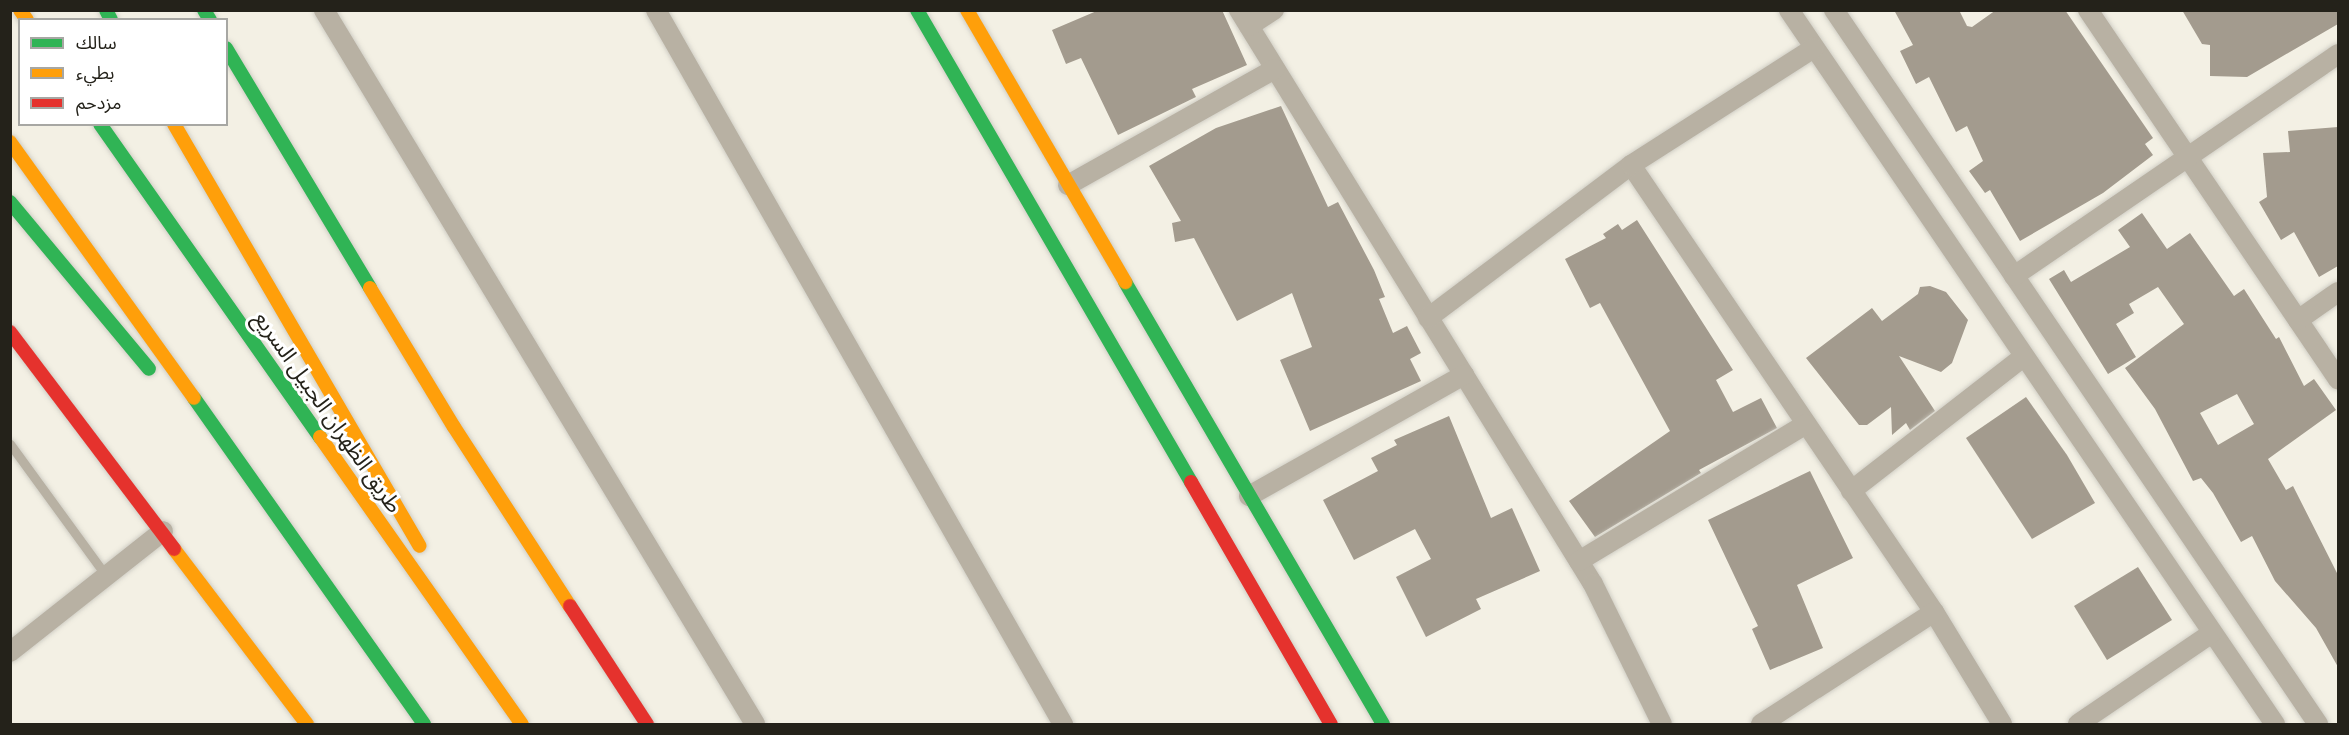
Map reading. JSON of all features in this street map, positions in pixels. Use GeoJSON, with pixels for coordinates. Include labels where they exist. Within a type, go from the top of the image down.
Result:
{"type":"FeatureCollection","features":[{"type":"Feature","properties":{"kind":"main road"},"geometry":{"type":"LineString","coordinates":[[917,10],[1331,724]]}},
{"type":"Feature","properties":{"kind":"main road"},"geometry":{"type":"LineString","coordinates":[[967,10],[1383,724]]}},
{"type":"Feature","properties":{"kind":"main road"},"geometry":{"type":"LineString","coordinates":[[228,51],[453,427],[647,724]]}},
{"type":"Feature","properties":{"kind":"main road","name":"طريق الظهران الجبيل السريع"},"geometry":{"type":"LineString","coordinates":[[101,126],[523,724]]}},
{"type":"Feature","properties":{"kind":"main road"},"geometry":{"type":"LineString","coordinates":[[175,126],[429,561]]}},
{"type":"Feature","properties":{"kind":"main road"},"geometry":{"type":"LineString","coordinates":[[10,142],[331,587],[424,724]]}},
{"type":"Feature","properties":{"kind":"main road"},"geometry":{"type":"LineString","coordinates":[[10,202],[155,376]]}},
{"type":"Feature","properties":{"kind":"main road"},"geometry":{"type":"LineString","coordinates":[[10,332],[164,531],[307,724]]}},
{"type":"Feature","properties":{"kind":"main road"},"geometry":{"type":"LineString","coordinates":[[186,413],[331,587]]}},
{"type":"Feature","properties":{"kind":"main road"},"geometry":{"type":"LineString","coordinates":[[441,581],[523,724]]}},
{"type":"Feature","properties":{"kind":"street"},"geometry":{"type":"LineString","coordinates":[[324,10],[755,724]]}},
{"type":"Feature","properties":{"kind":"street"},"geometry":{"type":"LineString","coordinates":[[656,10],[1063,724]]}},
{"type":"Feature","properties":{"kind":"street"},"geometry":{"type":"LineString","coordinates":[[1274,10],[1244,19],[1579,561],[1662,724]]}},
{"type":"Feature","properties":{"kind":"street"},"geometry":{"type":"LineString","coordinates":[[1789,10],[2023,357],[2275,724]]}},
{"type":"Feature","properties":{"kind":"street"},"geometry":{"type":"LineString","coordinates":[[1834,10],[2318,724]]}},
{"type":"Feature","properties":{"kind":"street"},"geometry":{"type":"LineString","coordinates":[[2088,10],[2338,379]]}},
{"type":"Feature","properties":{"kind":"street"},"geometry":{"type":"LineString","coordinates":[[1428,318],[1631,165],[1814,48]]}},
{"type":"Feature","properties":{"kind":"street"},"geometry":{"type":"LineString","coordinates":[[2014,276],[2189,159],[2338,54]]}},
{"type":"Feature","properties":{"kind":"street"},"geometry":{"type":"LineString","coordinates":[[1068,185],[1275,69]]}},
{"type":"Feature","properties":{"kind":"street"},"geometry":{"type":"LineString","coordinates":[[1631,165],[1934,612],[2002,724]]}},
{"type":"Feature","properties":{"kind":"street"},"geometry":{"type":"LineString","coordinates":[[2298,320],[2338,292]]}},
{"type":"Feature","properties":{"kind":"street"},"geometry":{"type":"LineString","coordinates":[[1851,490],[2023,357]]}},
{"type":"Feature","properties":{"kind":"street"},"geometry":{"type":"LineString","coordinates":[[1249,496],[1464,375]]}},
{"type":"Feature","properties":{"kind":"street"},"geometry":{"type":"LineString","coordinates":[[1579,561],[1806,424]]}},
{"type":"Feature","properties":{"kind":"street"},"geometry":{"type":"LineString","coordinates":[[10,652],[108,578],[164,531]]}},
{"type":"Feature","properties":{"kind":"street"},"geometry":{"type":"LineString","coordinates":[[1761,724],[1934,612]]}},
{"type":"Feature","properties":{"kind":"street"},"geometry":{"type":"LineString","coordinates":[[2078,724],[2212,633]]}},
{"type":"Feature","properties":{"kind":"lane"},"geometry":{"type":"LineString","coordinates":[[10,444],[108,578]]}},
{"type":"Feature","properties":{"kind":"building"},"geometry":{"type":"Polygon","coordinates":[[[1099,10],[1222,10],[1247,65],[1192,89],[1196,97],[1118,135],[1081,58],[1066,64],[1052,30],[1099,10]]]}},
{"type":"Feature","properties":{"kind":"building"},"geometry":{"type":"Polygon","coordinates":[[[1894,10],[1959,10],[1967,26],[1972,27],[1996,10],[2065,10],[2153,138],[2145,144],[2153,155],[2103,193],[2020,241],[1990,190],[1985,193],[1969,171],[1983,161],[1967,126],[1956,132],[1929,77],[1916,84],[1900,51],[1913,45],[1894,10]]]}},
{"type":"Feature","properties":{"kind":"building"},"geometry":{"type":"Polygon","coordinates":[[[2182,10],[2338,10],[2338,24],[2247,77],[2210,76],[2210,45],[2202,44],[2182,10]]]}},
{"type":"Feature","properties":{"kind":"building"},"geometry":{"type":"Polygon","coordinates":[[[1281,106],[1328,207],[1338,202],[1374,270],[1385,297],[1379,299],[1393,333],[1407,326],[1421,353],[1410,359],[1421,381],[1310,431],[1280,360],[1312,347],[1292,293],[1237,321],[1194,238],[1175,242],[1172,223],[1181,221],[1149,166],[1216,128],[1281,106]]]}},
{"type":"Feature","properties":{"kind":"building"},"geometry":{"type":"Polygon","coordinates":[[[2338,127],[2338,266],[2319,277],[2294,232],[2281,240],[2259,202],[2267,197],[2263,153],[2290,152],[2288,131],[2338,127]]]}},
{"type":"Feature","properties":{"kind":"building"},"geometry":{"type":"Polygon","coordinates":[[[2142,213],[2167,249],[2190,233],[2234,296],[2244,289],[2276,339],[2279,337],[2304,386],[2314,379],[2336,410],[2268,459],[2286,490],[2293,486],[2338,575],[2338,667],[2316,628],[2275,581],[2252,536],[2241,542],[2213,493],[2201,478],[2193,481],[2155,409],[2125,368],[2184,324],[2158,287],[2129,304],[2134,313],[2116,324],[2136,357],[2108,374],[2049,279],[2064,270],[2071,282],[2130,247],[2118,230],[2142,213]],[[2237,394],[2200,413],[2218,445],[2254,424],[2237,394]]]}},
{"type":"Feature","properties":{"kind":"building"},"geometry":{"type":"Polygon","coordinates":[[[1637,220],[1733,370],[1716,380],[1733,412],[1761,398],[1777,428],[1699,470],[1701,473],[1595,537],[1569,501],[1670,431],[1600,303],[1590,308],[1565,259],[1606,238],[1603,234],[1618,224],[1622,230],[1637,220]]]}},
{"type":"Feature","properties":{"kind":"building"},"geometry":{"type":"Polygon","coordinates":[[[1930,286],[1946,292],[1968,320],[1952,363],[1941,372],[1899,356],[1935,411],[1910,430],[1906,423],[1892,435],[1891,407],[1867,425],[1859,425],[1806,358],[1872,308],[1882,321],[1918,294],[1920,287],[1930,286]]]}},
{"type":"Feature","properties":{"kind":"building"},"geometry":{"type":"Polygon","coordinates":[[[2026,397],[2067,455],[2095,503],[2032,539],[1966,438],[2026,397]]]}},
{"type":"Feature","properties":{"kind":"building"},"geometry":{"type":"Polygon","coordinates":[[[1449,416],[1491,518],[1512,508],[1540,571],[1476,599],[1481,609],[1426,637],[1396,577],[1431,559],[1415,529],[1354,560],[1323,500],[1378,471],[1371,458],[1397,445],[1394,440],[1449,416]]]}},
{"type":"Feature","properties":{"kind":"building"},"geometry":{"type":"Polygon","coordinates":[[[1810,471],[1853,558],[1797,585],[1823,648],[1770,670],[1752,629],[1758,626],[1708,520],[1810,471]]]}},
{"type":"Feature","properties":{"kind":"building"},"geometry":{"type":"Polygon","coordinates":[[[2138,567],[2172,620],[2107,660],[2074,606],[2138,567]]]}},
{"type":"Feature","properties":{"kind":"traffic: fast"},"geometry":{"type":"LineString","coordinates":[[106,10],[110,18]]}},
{"type":"Feature","properties":{"kind":"traffic: fast"},"geometry":{"type":"LineString","coordinates":[[204,10],[209,18]]}},
{"type":"Feature","properties":{"kind":"traffic: fast"},"geometry":{"type":"LineString","coordinates":[[917,10],[1191,482]]}},
{"type":"Feature","properties":{"kind":"traffic: fast"},"geometry":{"type":"LineString","coordinates":[[228,51],[370,288]]}},
{"type":"Feature","properties":{"kind":"traffic: fast"},"geometry":{"type":"LineString","coordinates":[[101,126],[320,437]]}},
{"type":"Feature","properties":{"kind":"traffic: fast"},"geometry":{"type":"LineString","coordinates":[[10,202],[149,369]]}},
{"type":"Feature","properties":{"kind":"traffic: fast"},"geometry":{"type":"LineString","coordinates":[[1125,282],[1383,724]]}},
{"type":"Feature","properties":{"kind":"traffic: fast"},"geometry":{"type":"LineString","coordinates":[[194,398],[424,724]]}},
{"type":"Feature","properties":{"kind":"traffic: slow"},"geometry":{"type":"LineString","coordinates":[[20,10],[26,18]]}},
{"type":"Feature","properties":{"kind":"traffic: slow"},"geometry":{"type":"LineString","coordinates":[[967,10],[1125,282]]}},
{"type":"Feature","properties":{"kind":"traffic: slow"},"geometry":{"type":"LineString","coordinates":[[175,126],[420,546]]}},
{"type":"Feature","properties":{"kind":"traffic: slow"},"geometry":{"type":"LineString","coordinates":[[10,142],[194,398]]}},
{"type":"Feature","properties":{"kind":"traffic: slow"},"geometry":{"type":"LineString","coordinates":[[370,288],[454,427],[570,606]]}},
{"type":"Feature","properties":{"kind":"traffic: slow"},"geometry":{"type":"LineString","coordinates":[[320,437],[522,724]]}},
{"type":"Feature","properties":{"kind":"traffic: slow"},"geometry":{"type":"LineString","coordinates":[[174,549],[307,724]]}},
{"type":"Feature","properties":{"kind":"traffic: jam"},"geometry":{"type":"LineString","coordinates":[[10,332],[174,549]]}},
{"type":"Feature","properties":{"kind":"traffic: jam"},"geometry":{"type":"LineString","coordinates":[[1191,482],[1331,724]]}},
{"type":"Feature","properties":{"kind":"traffic: jam"},"geometry":{"type":"LineString","coordinates":[[570,606],[647,724]]}}]}
